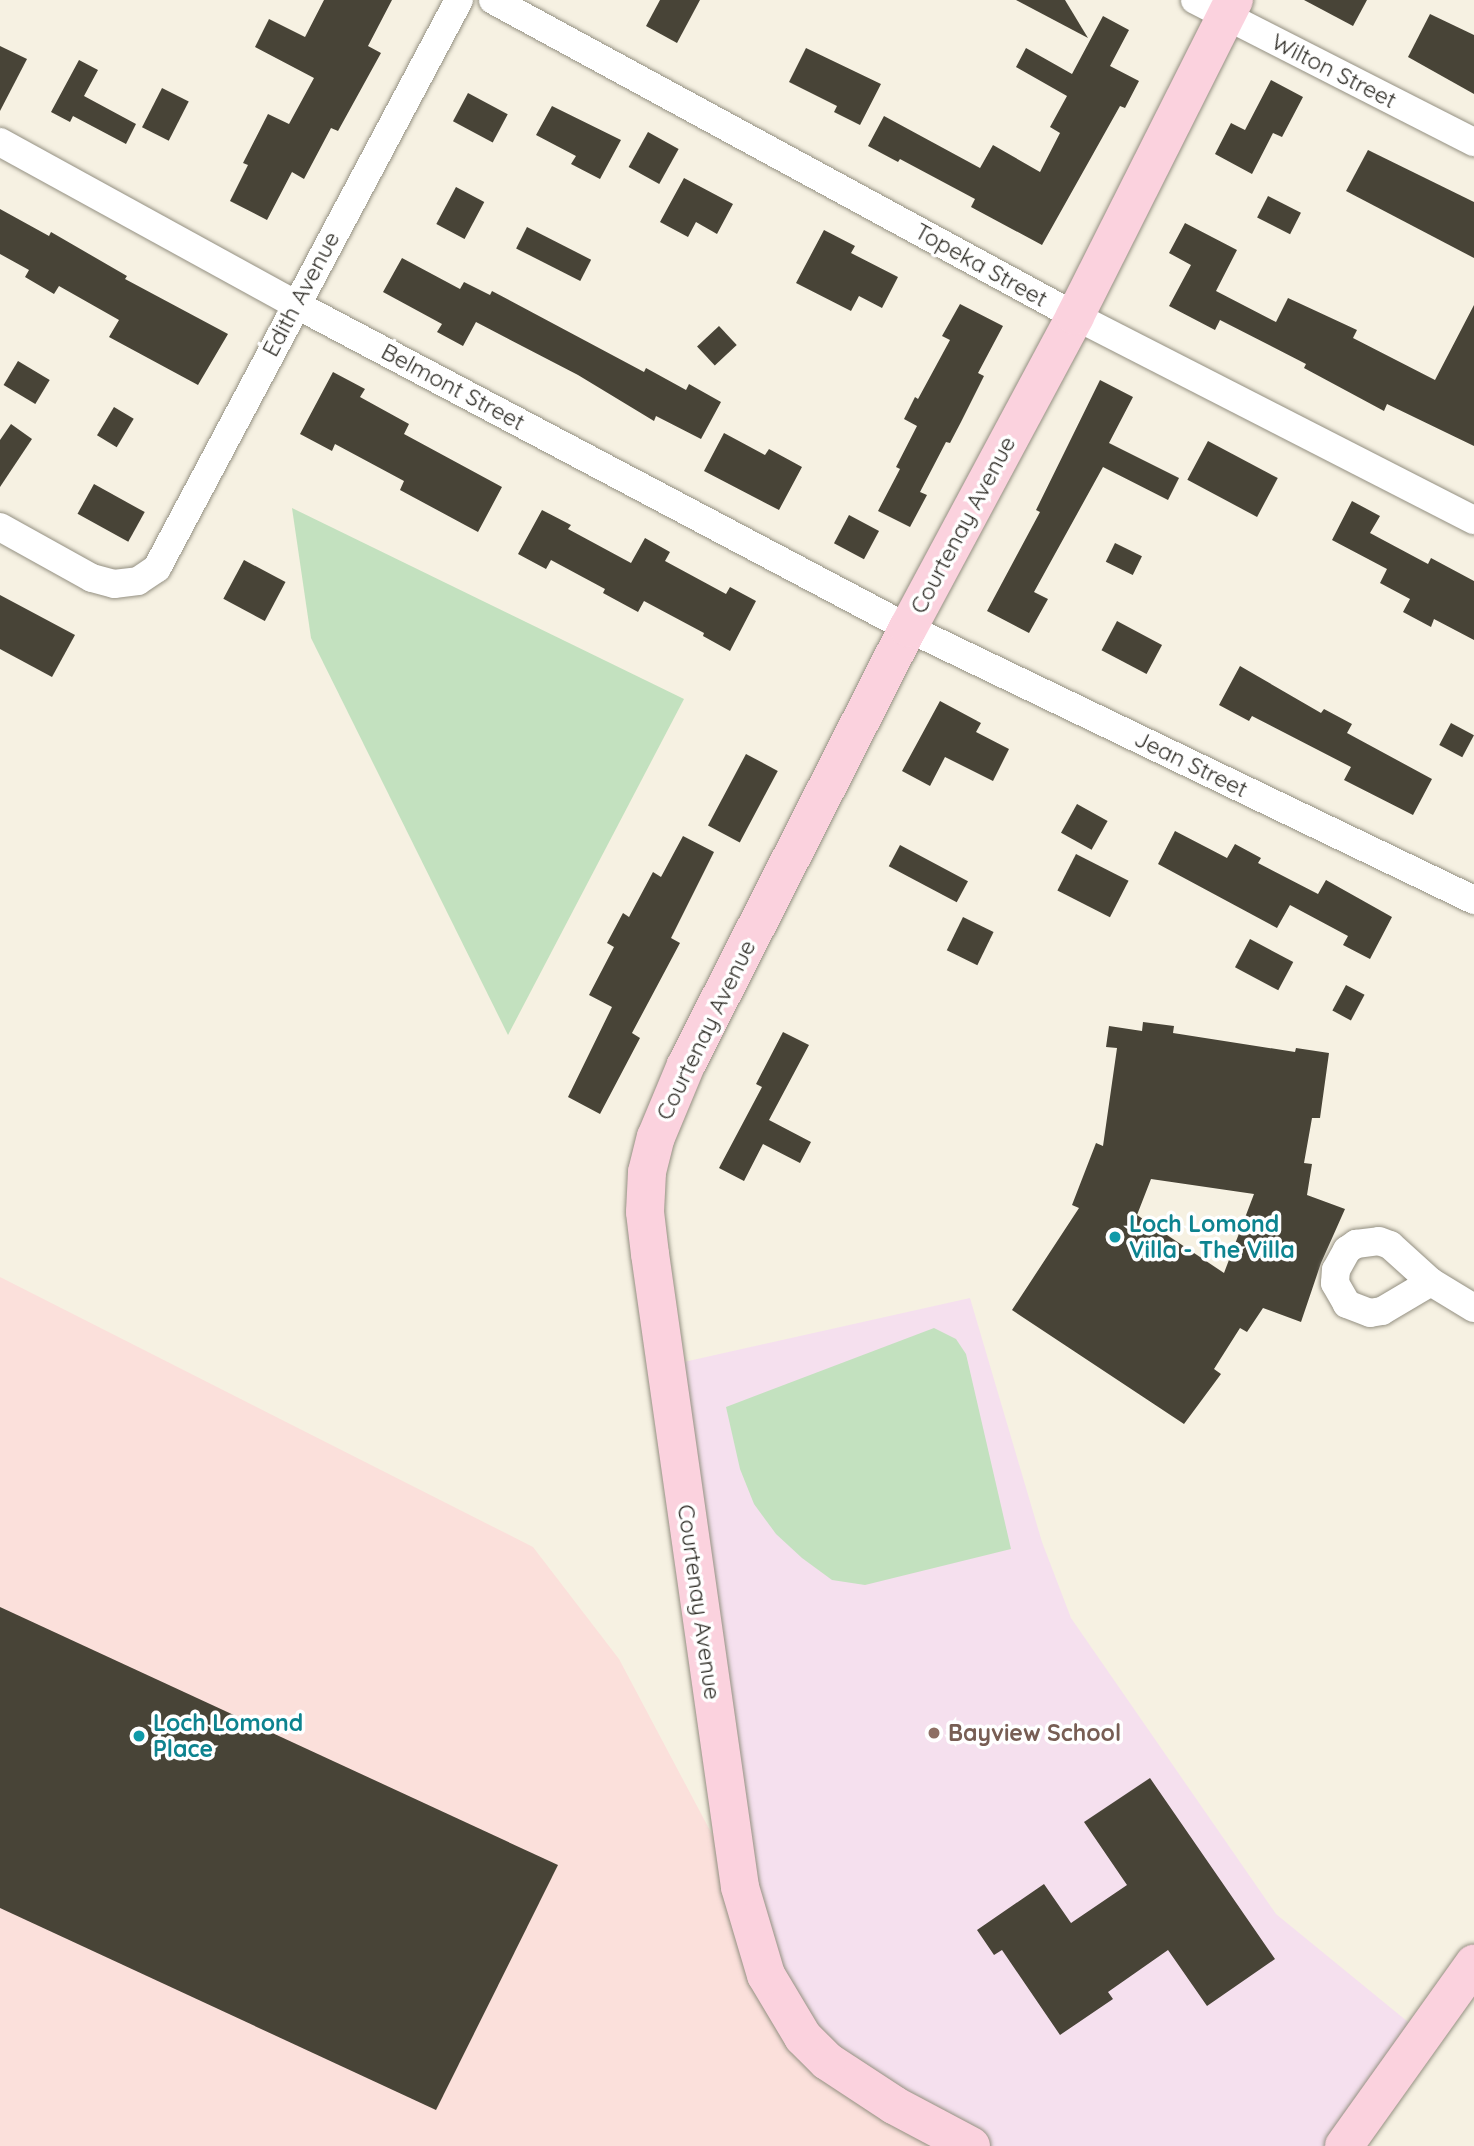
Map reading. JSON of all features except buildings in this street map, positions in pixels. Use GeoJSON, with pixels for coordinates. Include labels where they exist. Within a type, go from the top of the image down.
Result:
{"type":"FeatureCollection","features":[{"type":"Feature","properties":{"kind":"street","name":"Edith Avenue"},"geometry":{"type":"LineString","coordinates":[[0,527],[92,579],[114,584],[138,581],[157,568],[168,552],[295,304],[459,0]]}},
{"type":"Feature","properties":{"kind":"street","name":"Topeka Street"},"geometry":{"type":"LineString","coordinates":[[493,0],[1075,316],[1474,520]]}},
{"type":"Feature","properties":{"kind":"street","name":"Courtenay Avenue"},"geometry":{"type":"LineString","coordinates":[[971,2146],[894,2105],[827,2061],[803,2037],[783,2008],[766,1975],[740,1887],[645,1212],[647,1172],[656,1137],[676,1086],[908,628],[1075,316],[1218,6]]}},
{"type":"Feature","properties":{"kind":"street","name":"Wilton Street"},"geometry":{"type":"LineString","coordinates":[[1218,6],[1474,142]]}},
{"type":"Feature","properties":{"kind":"street","name":"Belmont Street"},"geometry":{"type":"LineString","coordinates":[[0,142],[295,304],[908,628]]}},
{"type":"Feature","properties":{"kind":"street","name":"Jean Street"},"geometry":{"type":"LineString","coordinates":[[908,628],[1474,900]]}},
{"type":"Feature","properties":{"kind":"street"},"geometry":{"type":"LineString","coordinates":[[1431,1282],[1474,1308]]}},
{"type":"Feature","properties":{"kind":"street"},"geometry":{"type":"LineString","coordinates":[[1343,2146],[1474,1965]]}},
{"type":"Feature","properties":{"kind":"shaded area"},"geometry":{"type":"Polygon","coordinates":[[[0,1277],[533,1547],[619,1659],[740,1887],[971,2146],[0,2146],[0,1277]]]}},
{"type":"Feature","properties":{"kind":"shaded area","name":"Bayview School"},"geometry":{"type":"Polygon","coordinates":[[[970,1298],[1042,1542],[1071,1618],[1276,1914],[1424,2035],[1344,2146],[971,2146],[894,2105],[766,1975],[666,1366],[970,1298]]]}},
{"type":"Feature","properties":{"kind":"green space"},"geometry":{"type":"Polygon","coordinates":[[[292,508],[684,699],[508,1035],[311,638],[292,508]]]}},
{"type":"Feature","properties":{"kind":"green space"},"geometry":{"type":"Polygon","coordinates":[[[934,1328],[956,1339],[966,1354],[1011,1549],[865,1585],[832,1580],[776,1534],[754,1504],[740,1469],[726,1407],[934,1328]]]}},
{"type":"Feature","properties":{"kind":"place","name":"Loch Lomond Villa - The Villa"},"geometry":{"type":"Point","coordinates":[1115,1237]}},
{"type":"Feature","properties":{"kind":"place","name":"Bayview School"},"geometry":{"type":"Point","coordinates":[934,1733]}},
{"type":"Feature","properties":{"kind":"place","name":"Loch Lomond Place"},"geometry":{"type":"Point","coordinates":[139,1736]}}]}
